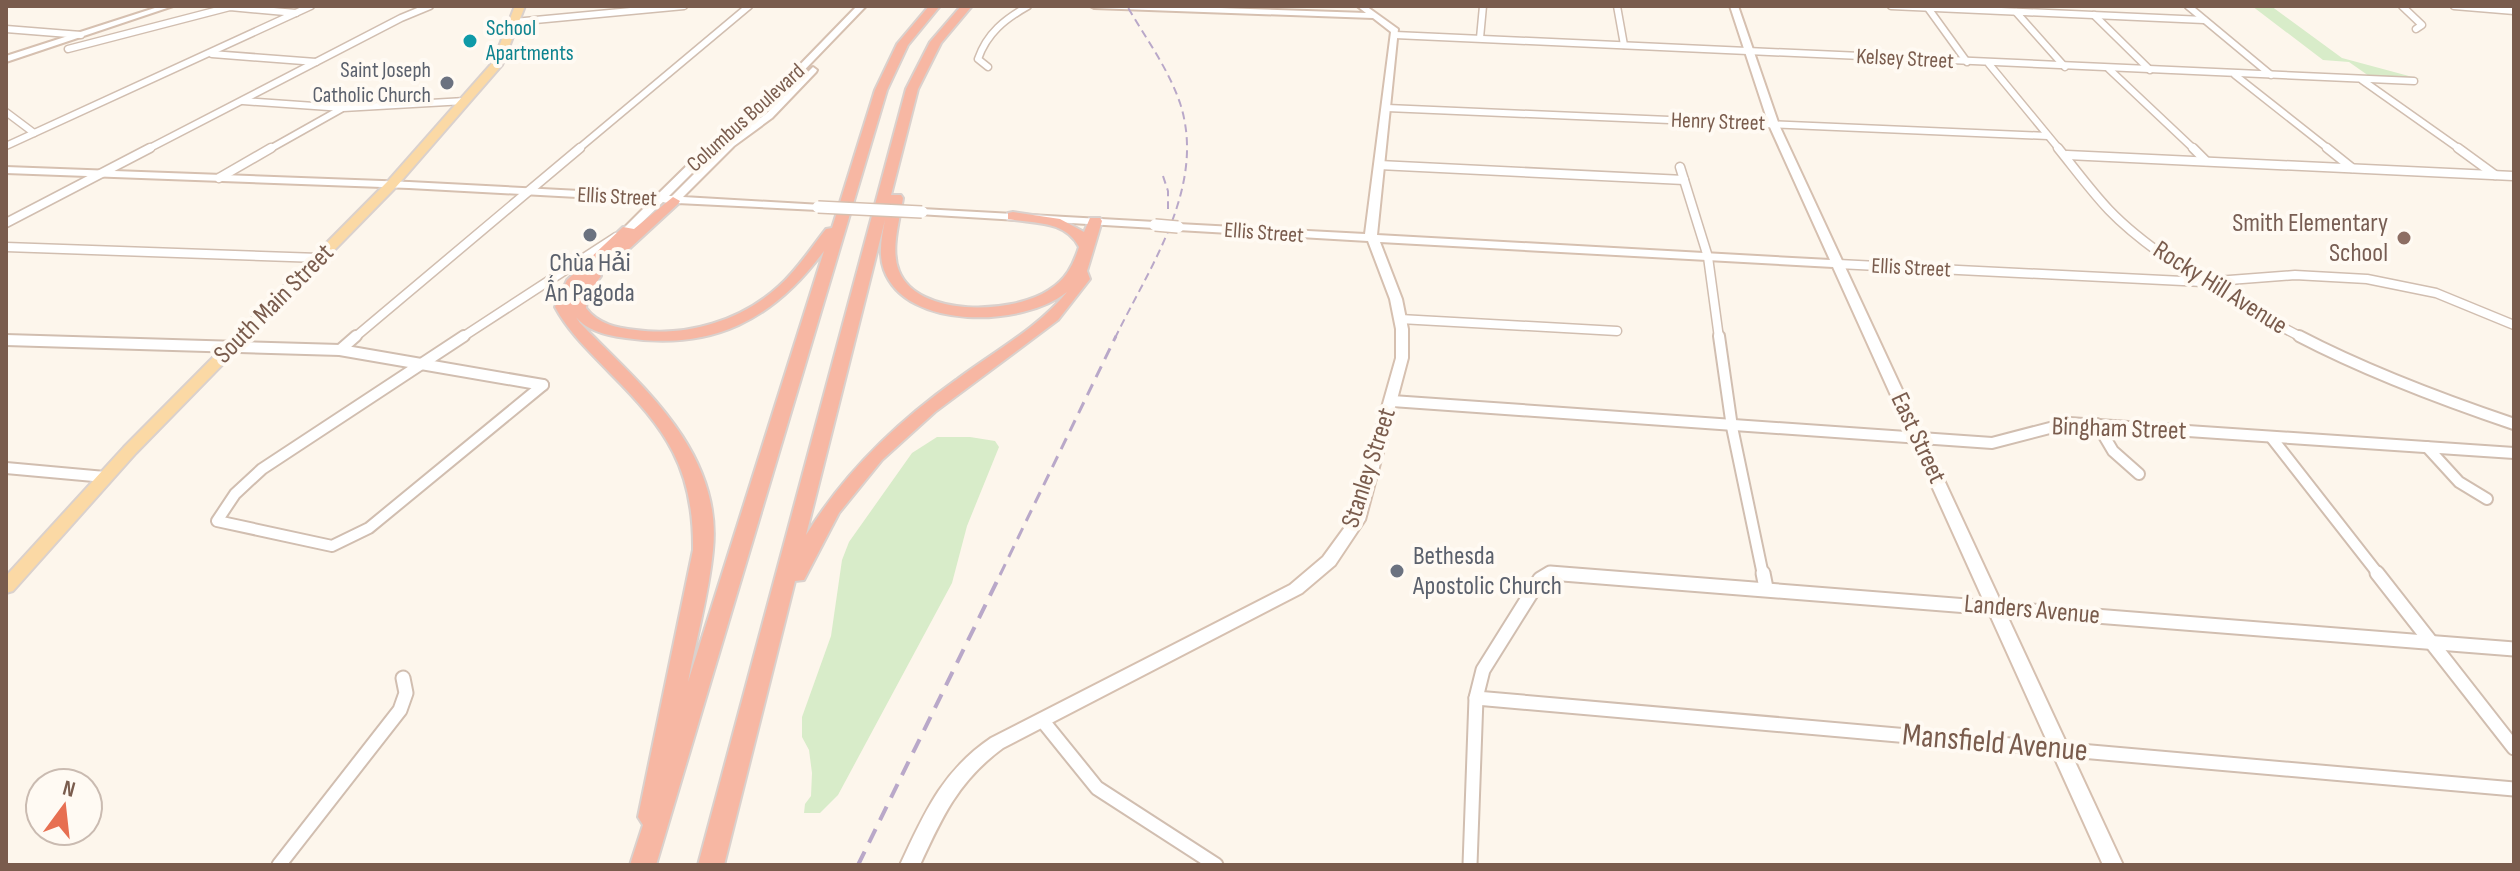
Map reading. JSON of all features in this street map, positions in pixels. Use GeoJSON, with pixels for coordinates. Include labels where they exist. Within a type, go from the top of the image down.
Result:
{"type":"FeatureCollection","features":[{"type":"Feature","properties":{"kind":"highway"},"geometry":{"type":"LineString","coordinates":[[647,854],[840,220],[890,67],[910,34],[935,6]]}},
{"type":"Feature","properties":{"kind":"highway"},"geometry":{"type":"LineString","coordinates":[[711,865],[914,82],[942,33],[967,6]]}},
{"type":"Feature","properties":{"kind":"highway"},"geometry":{"type":"LineString","coordinates":[[942,33],[979,6]]}},
{"type":"Feature","properties":{"kind":"highway"},"geometry":{"type":"LineString","coordinates":[[892,173],[897,187],[889,251],[890,268],[899,285],[915,297],[956,310],[1004,312],[1053,296],[1079,271],[1095,221]]}},
{"type":"Feature","properties":{"kind":"highway"},"geometry":{"type":"LineString","coordinates":[[666,200],[583,286],[578,304],[591,323],[620,334],[661,337],[704,331],[738,320],[769,302],[794,282],[840,220]]}},
{"type":"Feature","properties":{"kind":"highway"},"geometry":{"type":"LineString","coordinates":[[1013,216],[1070,227],[1082,236],[1087,247]]}},
{"type":"Feature","properties":{"kind":"highway"},"geometry":{"type":"LineString","coordinates":[[628,230],[574,281],[566,293],[563,307],[573,325],[674,433],[692,462],[701,493],[705,530],[652,795],[647,854]]}},
{"type":"Feature","properties":{"kind":"highway"},"geometry":{"type":"LineString","coordinates":[[778,609],[795,581],[821,522],[859,471],[922,411],[1055,314],[1080,283],[1082,277],[1079,271]]}},
{"type":"Feature","properties":{"kind":"main road","name":"South Main Street"},"geometry":{"type":"LineString","coordinates":[[6,587],[105,477],[392,184],[499,62],[520,6]]}},
{"type":"Feature","properties":{"kind":"street"},"geometry":{"type":"LineString","coordinates":[[6,59],[169,6]]}},
{"type":"Feature","properties":{"kind":"street"},"geometry":{"type":"LineString","coordinates":[[6,146],[311,6]]}},
{"type":"Feature","properties":{"kind":"street"},"geometry":{"type":"LineString","coordinates":[[6,223],[430,6]]}},
{"type":"Feature","properties":{"kind":"street"},"geometry":{"type":"LineString","coordinates":[[514,22],[684,6]]}},
{"type":"Feature","properties":{"kind":"street"},"geometry":{"type":"LineString","coordinates":[[340,350],[749,6]]}},
{"type":"Feature","properties":{"kind":"street","name":"Columbus Boulevard"},"geometry":{"type":"LineString","coordinates":[[666,200],[714,145],[750,120],[862,6]]}},
{"type":"Feature","properties":{"kind":"street","name":"Columbus Boulevard"},"geometry":{"type":"LineString","coordinates":[[628,230],[728,146],[764,120],[875,6]]}},
{"type":"Feature","properties":{"kind":"street"},"geometry":{"type":"LineString","coordinates":[[988,67],[978,59],[985,41],[1002,23],[1028,6]]}},
{"type":"Feature","properties":{"kind":"street"},"geometry":{"type":"LineString","coordinates":[[1094,6],[1376,16]]}},
{"type":"Feature","properties":{"kind":"street"},"geometry":{"type":"LineString","coordinates":[[1361,6],[1392,27],[1395,35]]}},
{"type":"Feature","properties":{"kind":"street"},"geometry":{"type":"LineString","coordinates":[[1480,38],[1483,6]]}},
{"type":"Feature","properties":{"kind":"street"},"geometry":{"type":"LineString","coordinates":[[1617,6],[1624,45]]}},
{"type":"Feature","properties":{"kind":"street","name":"East Street"},"geometry":{"type":"LineString","coordinates":[[1734,6],[1774,125],[2113,865]]}},
{"type":"Feature","properties":{"kind":"street"},"geometry":{"type":"LineString","coordinates":[[1891,6],[2204,20]]}},
{"type":"Feature","properties":{"kind":"street"},"geometry":{"type":"LineString","coordinates":[[2188,6],[2271,75]]}},
{"type":"Feature","properties":{"kind":"street"},"geometry":{"type":"LineString","coordinates":[[2402,6],[2422,25],[2416,29]]}},
{"type":"Feature","properties":{"kind":"street"},"geometry":{"type":"LineString","coordinates":[[2454,6],[2514,11]]}},
{"type":"Feature","properties":{"kind":"street"},"geometry":{"type":"LineString","coordinates":[[68,49],[230,7],[296,13]]}},
{"type":"Feature","properties":{"kind":"street"},"geometry":{"type":"LineString","coordinates":[[1928,8],[1967,62]]}},
{"type":"Feature","properties":{"kind":"street"},"geometry":{"type":"LineString","coordinates":[[2016,12],[2065,67]]}},
{"type":"Feature","properties":{"kind":"street"},"geometry":{"type":"LineString","coordinates":[[2094,15],[2150,70]]}},
{"type":"Feature","properties":{"kind":"street"},"geometry":{"type":"LineString","coordinates":[[6,29],[81,35]]}},
{"type":"Feature","properties":{"kind":"street","name":"Kelsey Street"},"geometry":{"type":"LineString","coordinates":[[1395,35],[2414,81]]}},
{"type":"Feature","properties":{"kind":"street","name":"Stanley Street"},"geometry":{"type":"LineString","coordinates":[[910,865],[943,797],[963,768],[997,743],[1283,596],[1318,573],[1357,520],[1402,358],[1400,319],[1393,289],[1372,240],[1395,35]]}},
{"type":"Feature","properties":{"kind":"street"},"geometry":{"type":"LineString","coordinates":[[208,54],[318,62]]}},
{"type":"Feature","properties":{"kind":"street","name":"Rocky Hill Avenue"},"geometry":{"type":"LineString","coordinates":[[1989,64],[2067,155],[2109,210],[2146,243],[2203,282],[2345,360],[2443,400],[2514,424]]}},
{"type":"Feature","properties":{"kind":"street"},"geometry":{"type":"LineString","coordinates":[[2109,69],[2206,161]]}},
{"type":"Feature","properties":{"kind":"street"},"geometry":{"type":"LineString","coordinates":[[2233,74],[2352,168]]}},
{"type":"Feature","properties":{"kind":"street"},"geometry":{"type":"LineString","coordinates":[[2360,79],[2495,175]]}},
{"type":"Feature","properties":{"kind":"street"},"geometry":{"type":"LineString","coordinates":[[771,99],[785,99]]}},
{"type":"Feature","properties":{"kind":"street"},"geometry":{"type":"LineString","coordinates":[[241,101],[343,108],[465,101]]}},
{"type":"Feature","properties":{"kind":"street"},"geometry":{"type":"LineString","coordinates":[[219,178],[343,108]]}},
{"type":"Feature","properties":{"kind":"street","name":"Henry Street"},"geometry":{"type":"LineString","coordinates":[[1387,108],[2048,136]]}},
{"type":"Feature","properties":{"kind":"street"},"geometry":{"type":"LineString","coordinates":[[6,112],[34,133]]}},
{"type":"Feature","properties":{"kind":"street"},"geometry":{"type":"LineString","coordinates":[[2067,155],[2513,176]]}},
{"type":"Feature","properties":{"kind":"street"},"geometry":{"type":"LineString","coordinates":[[1379,165],[1684,180]]}},
{"type":"Feature","properties":{"kind":"street"},"geometry":{"type":"LineString","coordinates":[[1680,167],[1708,257],[1732,427],[1766,588]]}},
{"type":"Feature","properties":{"kind":"street","name":"Ellis Street"},"geometry":{"type":"LineString","coordinates":[[6,170],[392,184],[1013,216],[1372,240],[2203,282],[2295,275],[2367,279],[2436,293],[2514,325]]}},
{"type":"Feature","properties":{"kind":"street"},"geometry":{"type":"LineString","coordinates":[[6,340],[340,350],[421,363],[543,385],[369,528],[332,546],[217,521],[235,494],[262,469],[421,363],[628,230]]}},
{"type":"Feature","properties":{"kind":"street"},"geometry":{"type":"LineString","coordinates":[[6,247],[319,258]]}},
{"type":"Feature","properties":{"kind":"street"},"geometry":{"type":"LineString","coordinates":[[1400,319],[1617,331]]}},
{"type":"Feature","properties":{"kind":"street","name":"Bingham Street"},"geometry":{"type":"LineString","coordinates":[[1392,401],[1732,427],[2001,442],[2050,423],[2097,424],[2514,453]]}},
{"type":"Feature","properties":{"kind":"street"},"geometry":{"type":"LineString","coordinates":[[2097,424],[2113,451],[2139,474]]}},
{"type":"Feature","properties":{"kind":"street"},"geometry":{"type":"LineString","coordinates":[[2271,437],[2514,748]]}},
{"type":"Feature","properties":{"kind":"street"},"geometry":{"type":"LineString","coordinates":[[2427,447],[2459,482],[2487,499]]}},
{"type":"Feature","properties":{"kind":"street"},"geometry":{"type":"LineString","coordinates":[[6,468],[105,477]]}},
{"type":"Feature","properties":{"kind":"street","name":"Landers Avenue"},"geometry":{"type":"LineString","coordinates":[[1476,698],[1483,670],[1540,579],[1550,573],[2514,649]]}},
{"type":"Feature","properties":{"kind":"street"},"geometry":{"type":"LineString","coordinates":[[279,865],[400,710],[406,693],[403,678]]}},
{"type":"Feature","properties":{"kind":"street"},"geometry":{"type":"LineString","coordinates":[[1476,698],[1470,865],[1476,865]]}},
{"type":"Feature","properties":{"kind":"street","name":"Mansfield Avenue"},"geometry":{"type":"LineString","coordinates":[[1476,698],[2514,789]]}},
{"type":"Feature","properties":{"kind":"street"},"geometry":{"type":"LineString","coordinates":[[1042,720],[1097,788],[1216,865]]}},
{"type":"Feature","properties":{"kind":"green space"},"geometry":{"type":"Polygon","coordinates":[[[2252,6],[2271,6],[2342,58],[2420,79],[2369,76],[2349,62],[2323,60],[2252,6]]]}},
{"type":"Feature","properties":{"kind":"green space"},"geometry":{"type":"Polygon","coordinates":[[[937,437],[995,441],[999,447],[967,526],[952,583],[838,795],[820,813],[804,813],[805,804],[811,796],[812,773],[809,750],[802,737],[802,717],[831,636],[842,560],[849,542],[912,453],[937,437]]]}},
{"type":"Feature","properties":{"kind":"railway"},"geometry":{"type":"LineString","coordinates":[[1116,337],[1171,225],[1181,195],[1186,165],[1186,134],[1180,103],[1163,65],[1127,6]]}},
{"type":"Feature","properties":{"kind":"railway"},"geometry":{"type":"LineString","coordinates":[[1163,176],[1168,191],[1168,209]]}},
{"type":"Feature","properties":{"kind":"railway"},"geometry":{"type":"LineString","coordinates":[[1000,575],[1116,337]]}},
{"type":"Feature","properties":{"kind":"railway"},"geometry":{"type":"LineString","coordinates":[[858,865],[1001,573]]}},
{"type":"Feature","properties":{"kind":"place","name":"School Apartments"},"geometry":{"type":"Point","coordinates":[470,41]}},
{"type":"Feature","properties":{"kind":"place","name":"Saint Joseph Catholic Church"},"geometry":{"type":"Point","coordinates":[447,83]}},
{"type":"Feature","properties":{"kind":"place","name":"Chùa Hải Ấn Pagoda"},"geometry":{"type":"Point","coordinates":[590,235]}},
{"type":"Feature","properties":{"kind":"place","name":"Smith Elementary School"},"geometry":{"type":"Point","coordinates":[2404,238]}},
{"type":"Feature","properties":{"kind":"place","name":"Bethesda Apostolic Church"},"geometry":{"type":"Point","coordinates":[1397,571]}}]}
